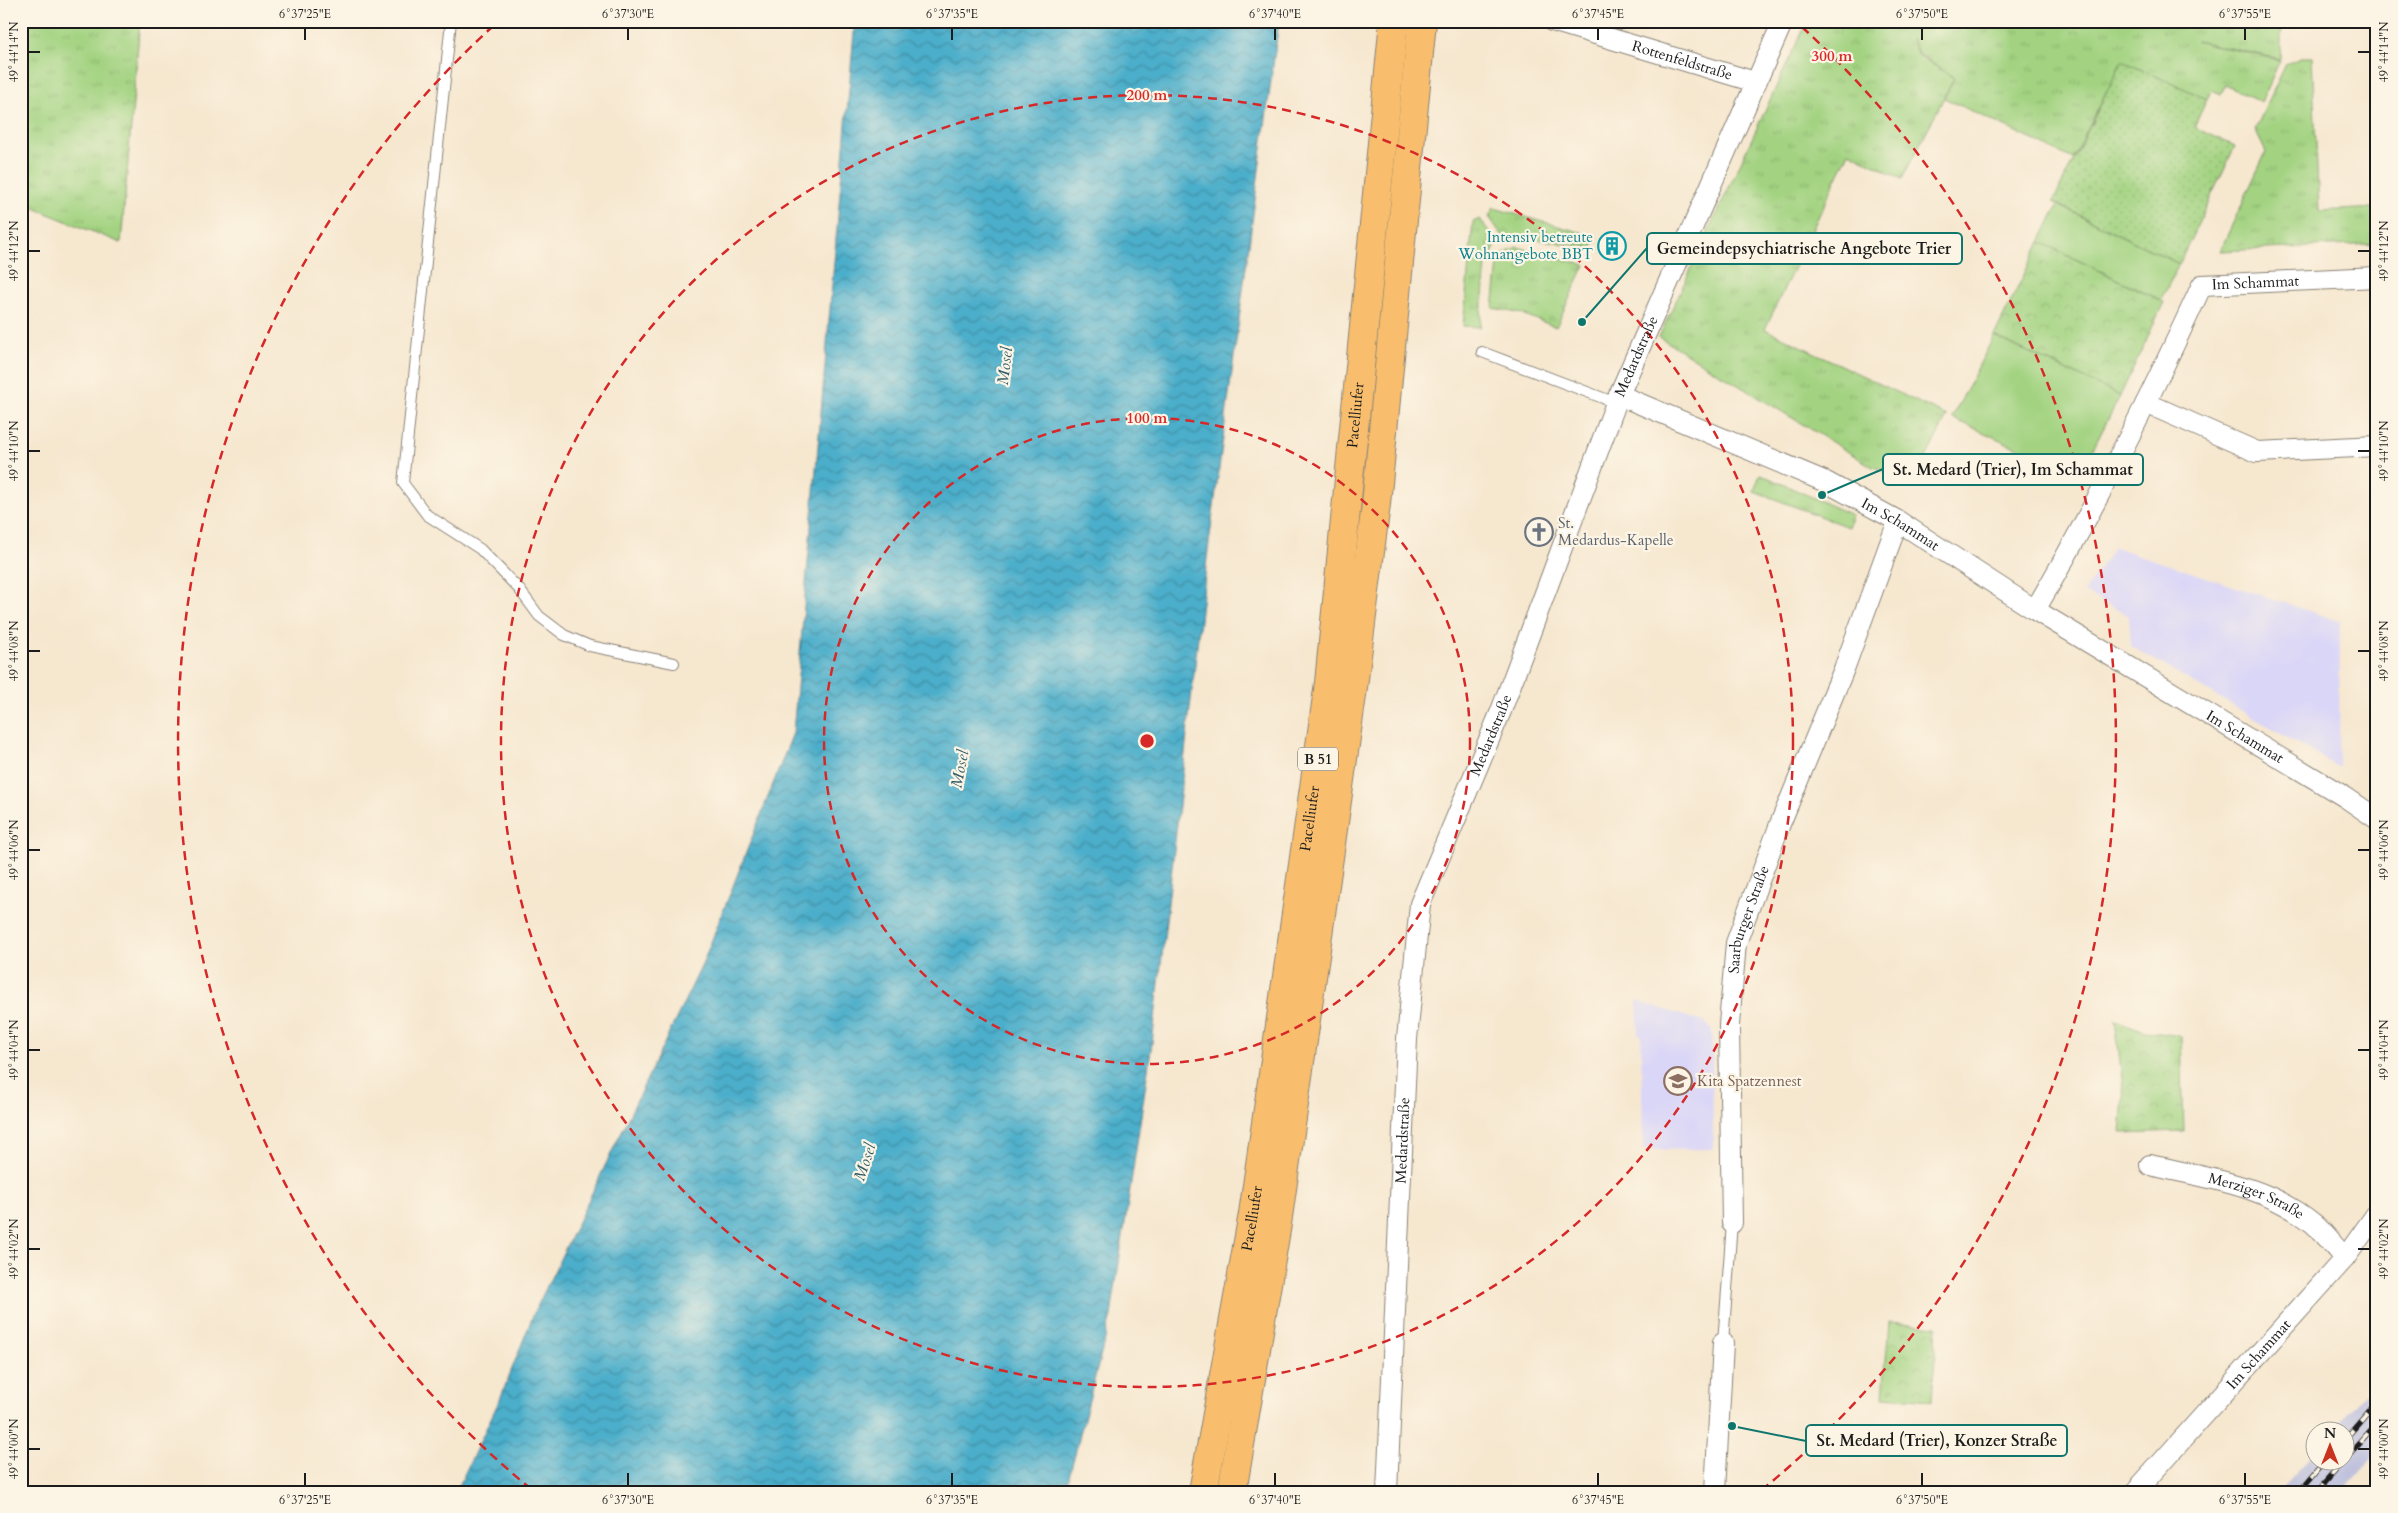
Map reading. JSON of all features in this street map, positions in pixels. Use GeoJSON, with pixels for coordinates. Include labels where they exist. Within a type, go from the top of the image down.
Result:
{"type":"FeatureCollection","features":[{"type":"Feature","properties":{"kind":"main road","name":"Pacelliufer"},"geometry":{"type":"LineString","coordinates":[[1203,1492],[1253,1214],[1329,683],[1394,21]]}},
{"type":"Feature","properties":{"kind":"main road","name":"Pacelliufer"},"geometry":{"type":"LineString","coordinates":[[1232,1492],[1278,1224],[1353,685],[1376,504],[1422,21]]}},
{"type":"Feature","properties":{"kind":"street","name":"Rottenfeldstraße"},"geometry":{"type":"LineString","coordinates":[[1552,21],[1755,82]]}},
{"type":"Feature","properties":{"kind":"street","name":"Medardstraße"},"geometry":{"type":"LineString","coordinates":[[1387,1492],[1407,1039],[1420,904],[1500,711],[1617,399],[1783,21]]}},
{"type":"Feature","properties":{"kind":"street","name":"Im Schammat"},"geometry":{"type":"LineString","coordinates":[[2035,610],[2078,534],[2146,403],[2202,286],[2377,277]]}},
{"type":"Feature","properties":{"kind":"street","name":"Im Schammat"},"geometry":{"type":"LineString","coordinates":[[1617,399],[1826,482],[1898,521],[2035,610],[2345,797],[2377,820]]}},
{"type":"Feature","properties":{"kind":"street"},"geometry":{"type":"LineString","coordinates":[[2146,403],[2257,452],[2377,446]]}},
{"type":"Feature","properties":{"kind":"street","name":"Saarburger Straße"},"geometry":{"type":"LineString","coordinates":[[1732,1223],[1729,1025],[1736,943],[1780,824],[1844,669],[1898,521]]}},
{"type":"Feature","properties":{"kind":"street","name":"Merziger Straße"},"geometry":{"type":"LineString","coordinates":[[2150,1165],[2245,1186],[2282,1203],[2314,1225],[2345,1258]]}},
{"type":"Feature","properties":{"kind":"street","name":"Im Schammat"},"geometry":{"type":"LineString","coordinates":[[2135,1492],[2345,1258],[2377,1213]]}},
{"type":"Feature","properties":{"kind":"street"},"geometry":{"type":"LineString","coordinates":[[1715,1492],[1723,1343]]}},
{"type":"Feature","properties":{"kind":"lane"},"geometry":{"type":"LineString","coordinates":[[451,21],[403,483],[427,515],[480,549],[519,589],[538,616],[564,635],[590,646],[674,663]]}},
{"type":"Feature","properties":{"kind":"lane"},"geometry":{"type":"LineString","coordinates":[[1482,352],[1617,399]]}},
{"type":"Feature","properties":{"kind":"lane","name":"Saarburger Straße"},"geometry":{"type":"LineString","coordinates":[[1723,1343],[1732,1223]]}},
{"type":"Feature","properties":{"kind":"shaded area"},"geometry":{"type":"Polygon","coordinates":[[[2114,547],[2340,621],[2339,768],[2131,646],[2129,616],[2084,592],[2114,547]]]}},
{"type":"Feature","properties":{"kind":"shaded area","name":"Kita Spatzennest"},"geometry":{"type":"Polygon","coordinates":[[[1637,1001],[1704,1022],[1712,1030],[1713,1149],[1643,1150],[1641,1034],[1638,1034],[1637,1001]]]}},
{"type":"Feature","properties":{"kind":"shaded area"},"geometry":{"type":"Polygon","coordinates":[[[2377,1381],[2377,1452],[2342,1492],[2279,1492],[2306,1460],[2306,1470],[2356,1470],[2356,1420],[2342,1420],[2377,1381]]]}},
{"type":"Feature","properties":{"kind":"green space"},"geometry":{"type":"Polygon","coordinates":[[[21,21],[140,21],[121,243],[21,203],[21,21]]]}},
{"type":"Feature","properties":{"kind":"green space"},"geometry":{"type":"Polygon","coordinates":[[[1807,21],[2282,21],[2280,59],[2196,41],[2280,60],[2261,102],[2225,85],[2221,94],[2212,90],[2207,99],[2122,61],[2073,159],[1944,98],[1954,78],[1902,179],[1849,152],[1765,329],[1947,416],[1914,482],[1873,467],[1659,337],[1807,21]],[[1911,38],[1918,55],[1954,78],[1919,54],[1911,38]]]}},
{"type":"Feature","properties":{"kind":"green space"},"geometry":{"type":"Polygon","coordinates":[[[2303,57],[2312,57],[2319,211],[2377,208],[2377,244],[2220,251],[2266,152],[2255,130],[2286,64],[2303,57]]]}},
{"type":"Feature","properties":{"kind":"green space"},"geometry":{"type":"Polygon","coordinates":[[[2122,61],[2207,99],[2194,127],[2235,146],[2179,264],[2053,202],[2122,61]]]}},
{"type":"Feature","properties":{"kind":"green space"},"geometry":{"type":"Polygon","coordinates":[[[2058,205],[2179,264],[2161,300],[2040,242],[2058,205]]]}},
{"type":"Feature","properties":{"kind":"green space"},"geometry":{"type":"Polygon","coordinates":[[[1494,208],[1597,237],[1592,248],[1523,237],[1504,238],[1489,217],[1494,208]]]}},
{"type":"Feature","properties":{"kind":"green space"},"geometry":{"type":"Polygon","coordinates":[[[1480,219],[1497,243],[1486,265],[1480,327],[1463,326],[1473,222],[1480,219]]]}},
{"type":"Feature","properties":{"kind":"green space"},"geometry":{"type":"Polygon","coordinates":[[[2040,242],[2164,302],[2120,396],[1994,336],[2040,242]]]}},
{"type":"Feature","properties":{"kind":"green space"},"geometry":{"type":"Polygon","coordinates":[[[1517,247],[1585,265],[1556,327],[1522,314],[1493,308],[1498,264],[1501,256],[1517,247]]]}},
{"type":"Feature","properties":{"kind":"green space"},"geometry":{"type":"Polygon","coordinates":[[[1994,336],[2120,396],[2079,476],[1952,418],[1994,336]]]}},
{"type":"Feature","properties":{"kind":"green space"},"geometry":{"type":"Polygon","coordinates":[[[1760,474],[1852,515],[1848,527],[1754,491],[1760,474]]]}},
{"type":"Feature","properties":{"kind":"green space"},"geometry":{"type":"Polygon","coordinates":[[[2115,1020],[2145,1031],[2181,1036],[2184,1131],[2121,1133],[2124,1097],[2115,1020]]]}},
{"type":"Feature","properties":{"kind":"green space"},"geometry":{"type":"Polygon","coordinates":[[[1889,1322],[1937,1326],[1932,1400],[1883,1396],[1889,1322]]]}},
{"type":"Feature","properties":{"kind":"water","name":"Mosel"},"geometry":{"type":"Polygon","coordinates":[[[855,21],[1279,21],[1207,558],[1153,1036],[1111,1316],[1065,1492],[456,1492],[500,1399],[534,1313],[702,965],[793,733],[855,21]]]}},
{"type":"Feature","properties":{"kind":"railway"},"geometry":{"type":"LineString","coordinates":[[2356,1426],[2377,1402]]}},
{"type":"Feature","properties":{"kind":"railway"},"geometry":{"type":"LineString","coordinates":[[2356,1447],[2377,1423]]}},
{"type":"Feature","properties":{"kind":"railway"},"geometry":{"type":"LineString","coordinates":[[2298,1492],[2317,1470]]}},
{"type":"Feature","properties":{"kind":"railway"},"geometry":{"type":"LineString","coordinates":[[2316,1492],[2335,1470]]}},
{"type":"Feature","properties":{"kind":"place","name":"Intensiv betreute Wohnangebote BBT"},"geometry":{"type":"Point","coordinates":[1612,246]}},
{"type":"Feature","properties":{"kind":"place","name":"Gemeindepsychiatrische Angebote Trier"},"geometry":{"type":"Point","coordinates":[1582,322]}},
{"type":"Feature","properties":{"kind":"place","name":"St. Medard (Trier), Im Schammat"},"geometry":{"type":"Point","coordinates":[1822,495]}},
{"type":"Feature","properties":{"kind":"place","name":"St. Medardus-Kapelle"},"geometry":{"type":"Point","coordinates":[1539,532]}},
{"type":"Feature","properties":{"kind":"place","name":"Kita Spatzennest"},"geometry":{"type":"Point","coordinates":[1678,1081]}},
{"type":"Feature","properties":{"kind":"place","name":"St. Medard (Trier), Konzer Straße"},"geometry":{"type":"Point","coordinates":[1732,1426]}}]}
